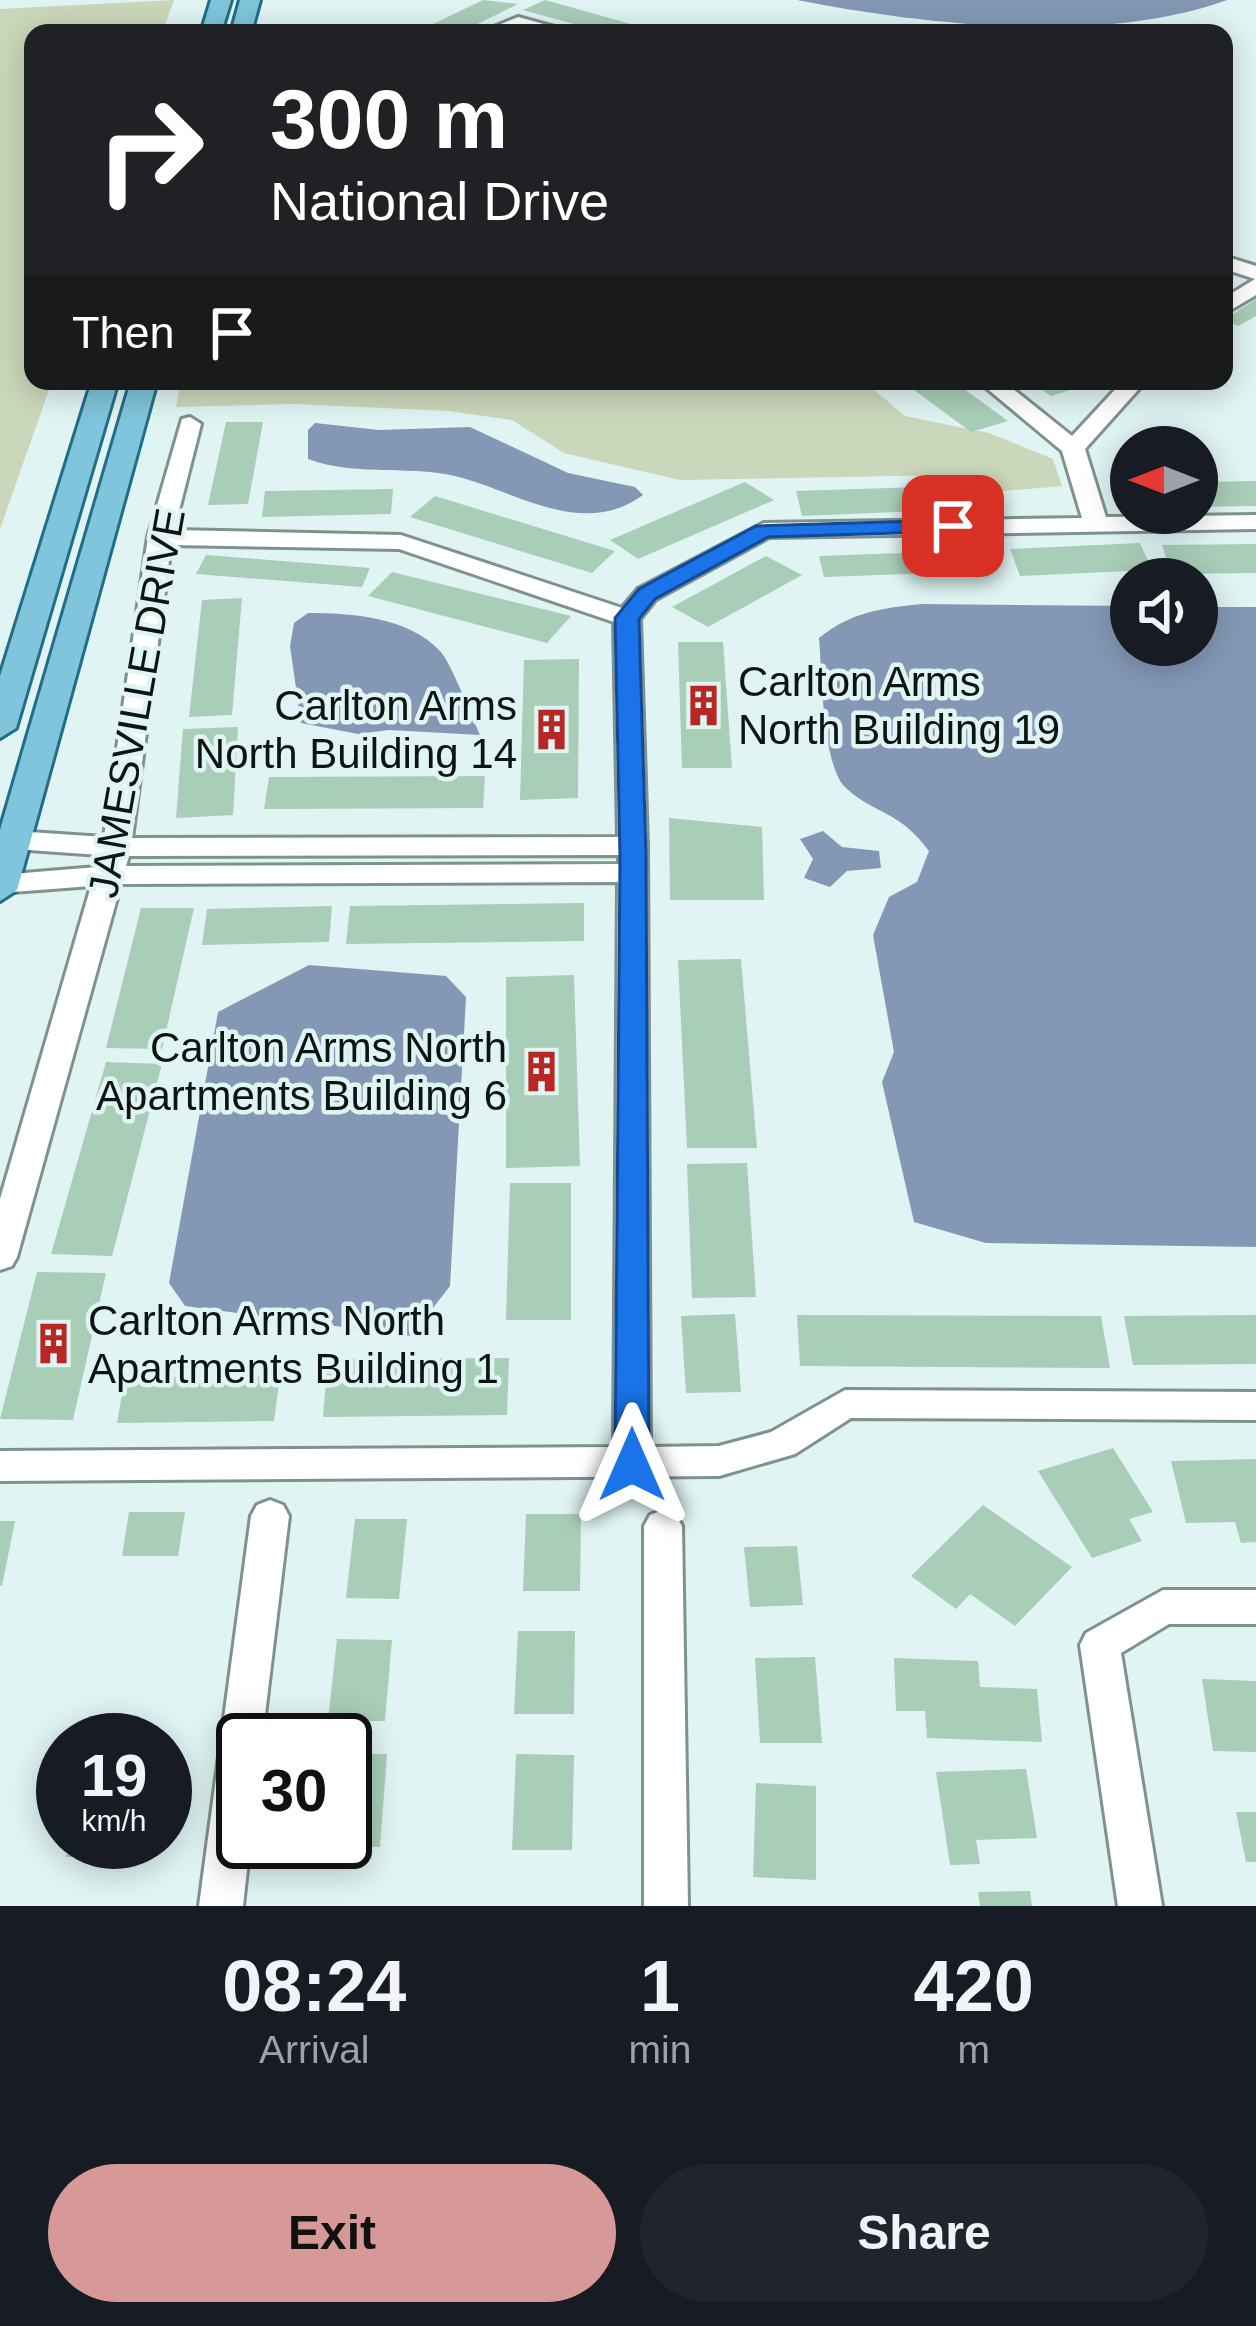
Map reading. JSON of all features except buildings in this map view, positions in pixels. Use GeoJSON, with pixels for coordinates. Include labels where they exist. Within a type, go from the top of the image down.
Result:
{"type":"FeatureCollection","features":[{"type":"Feature","properties":{"kind":"main road"},"geometry":{"type":"LineString","coordinates":[[0,728],[102,390]]}},
{"type":"Feature","properties":{"kind":"main road"},"geometry":{"type":"LineString","coordinates":[[0,886],[7,838],[141,390]]}},
{"type":"Feature","properties":{"kind":"street"},"geometry":{"type":"LineString","coordinates":[[1000,390],[1073,448],[1096,523]]}},
{"type":"Feature","properties":{"kind":"street"},"geometry":{"type":"LineString","coordinates":[[1073,448],[1127,390]]}},
{"type":"Feature","properties":{"kind":"street","name":"JAMESVILLE DRIVE"},"geometry":{"type":"LineString","coordinates":[[0,1256],[114,861],[160,537],[190,424]]}},
{"type":"Feature","properties":{"kind":"street"},"geometry":{"type":"LineString","coordinates":[[632,1465],[633,860],[627,618],[647,594],[764,530],[1256,522]]}},
{"type":"Feature","properties":{"kind":"street"},"geometry":{"type":"LineString","coordinates":[[160,537],[401,542],[627,618]]}},
{"type":"Feature","properties":{"kind":"street"},"geometry":{"type":"LineString","coordinates":[[7,838],[114,861],[633,860]]}},
{"type":"Feature","properties":{"kind":"street"},"geometry":{"type":"LineString","coordinates":[[0,886],[114,861]]}},
{"type":"Feature","properties":{"kind":"street"},"geometry":{"type":"LineString","coordinates":[[0,1466],[719,1461],[782,1444],[845,1404],[1256,1406]]}},
{"type":"Feature","properties":{"kind":"street"},"geometry":{"type":"LineString","coordinates":[[221,1906],[270,1516]]}},
{"type":"Feature","properties":{"kind":"street"},"geometry":{"type":"LineString","coordinates":[[662,1526],[666,1906]]}},
{"type":"Feature","properties":{"kind":"street"},"geometry":{"type":"LineString","coordinates":[[1140,1906],[1100,1645],[1163,1607],[1256,1607]]}},
{"type":"Feature","properties":{"kind":"green space"},"geometry":{"type":"Polygon","coordinates":[[[174,0],[165,24],[24,24],[24,390],[49,390],[0,529],[0,9],[174,0]]]}},
{"type":"Feature","properties":{"kind":"green space"},"geometry":{"type":"Polygon","coordinates":[[[179,390],[875,390],[905,416],[989,433],[1053,459],[1062,486],[1003,491],[949,475],[680,480],[564,453],[512,420],[449,411],[293,404],[176,407],[179,390]]]}},
{"type":"Feature","properties":{"kind":"water"},"geometry":{"type":"Polygon","coordinates":[[[797,0],[1227,0],[1178,14],[1098,24],[975,24],[797,0]]]}},
{"type":"Feature","properties":{"kind":"water"},"geometry":{"type":"Polygon","coordinates":[[[315,423],[379,430],[470,427],[568,473],[635,487],[643,495],[599,513],[577,513],[446,474],[328,465],[308,459],[308,430],[315,423]]]}},
{"type":"Feature","properties":{"kind":"water"},"geometry":{"type":"Polygon","coordinates":[[[1110,606],[1110,666],[1218,666],[1218,607],[1256,607],[1256,1247],[986,1243],[914,1222],[882,1082],[894,1052],[873,935],[889,897],[917,882],[929,851],[907,827],[857,797],[838,777],[828,740],[819,638],[843,622],[894,607],[1110,606]]]}},
{"type":"Feature","properties":{"kind":"water"},"geometry":{"type":"Polygon","coordinates":[[[308,613],[378,619],[427,640],[449,666],[480,735],[389,730],[358,734],[301,723],[290,646],[294,623],[308,613]]]}},
{"type":"Feature","properties":{"kind":"water"},"geometry":{"type":"Polygon","coordinates":[[[823,831],[842,847],[879,851],[881,868],[847,871],[830,887],[804,878],[813,859],[800,839],[823,831]]]}},
{"type":"Feature","properties":{"kind":"water"},"geometry":{"type":"Polygon","coordinates":[[[309,965],[446,976],[466,997],[450,1286],[411,1336],[185,1306],[169,1283],[218,1012],[309,965]]]}},
{"type":"Feature","properties":{"kind":"waterway"},"geometry":{"type":"LineString","coordinates":[[983,0],[988,0]]}},
{"type":"Feature","properties":{"kind":"place","name":"Carlton Arms North Building 19"},"geometry":{"type":"Point","coordinates":[704,705]}},
{"type":"Feature","properties":{"kind":"place","name":"Carlton Arms North Building 14"},"geometry":{"type":"Point","coordinates":[551,729]}},
{"type":"Feature","properties":{"kind":"place","name":"Carlton Arms North Apartments Building 6"},"geometry":{"type":"Point","coordinates":[541,1071]}},
{"type":"Feature","properties":{"kind":"place","name":"Carlton Arms North Apartments Building 1"},"geometry":{"type":"Point","coordinates":[54,1344]}},
{"type":"Feature","properties":{"kind":"route"},"geometry":{"type":"LineString","coordinates":[[632,1465],[633,856],[627,618],[647,594],[764,530],[953,526]]}}]}
